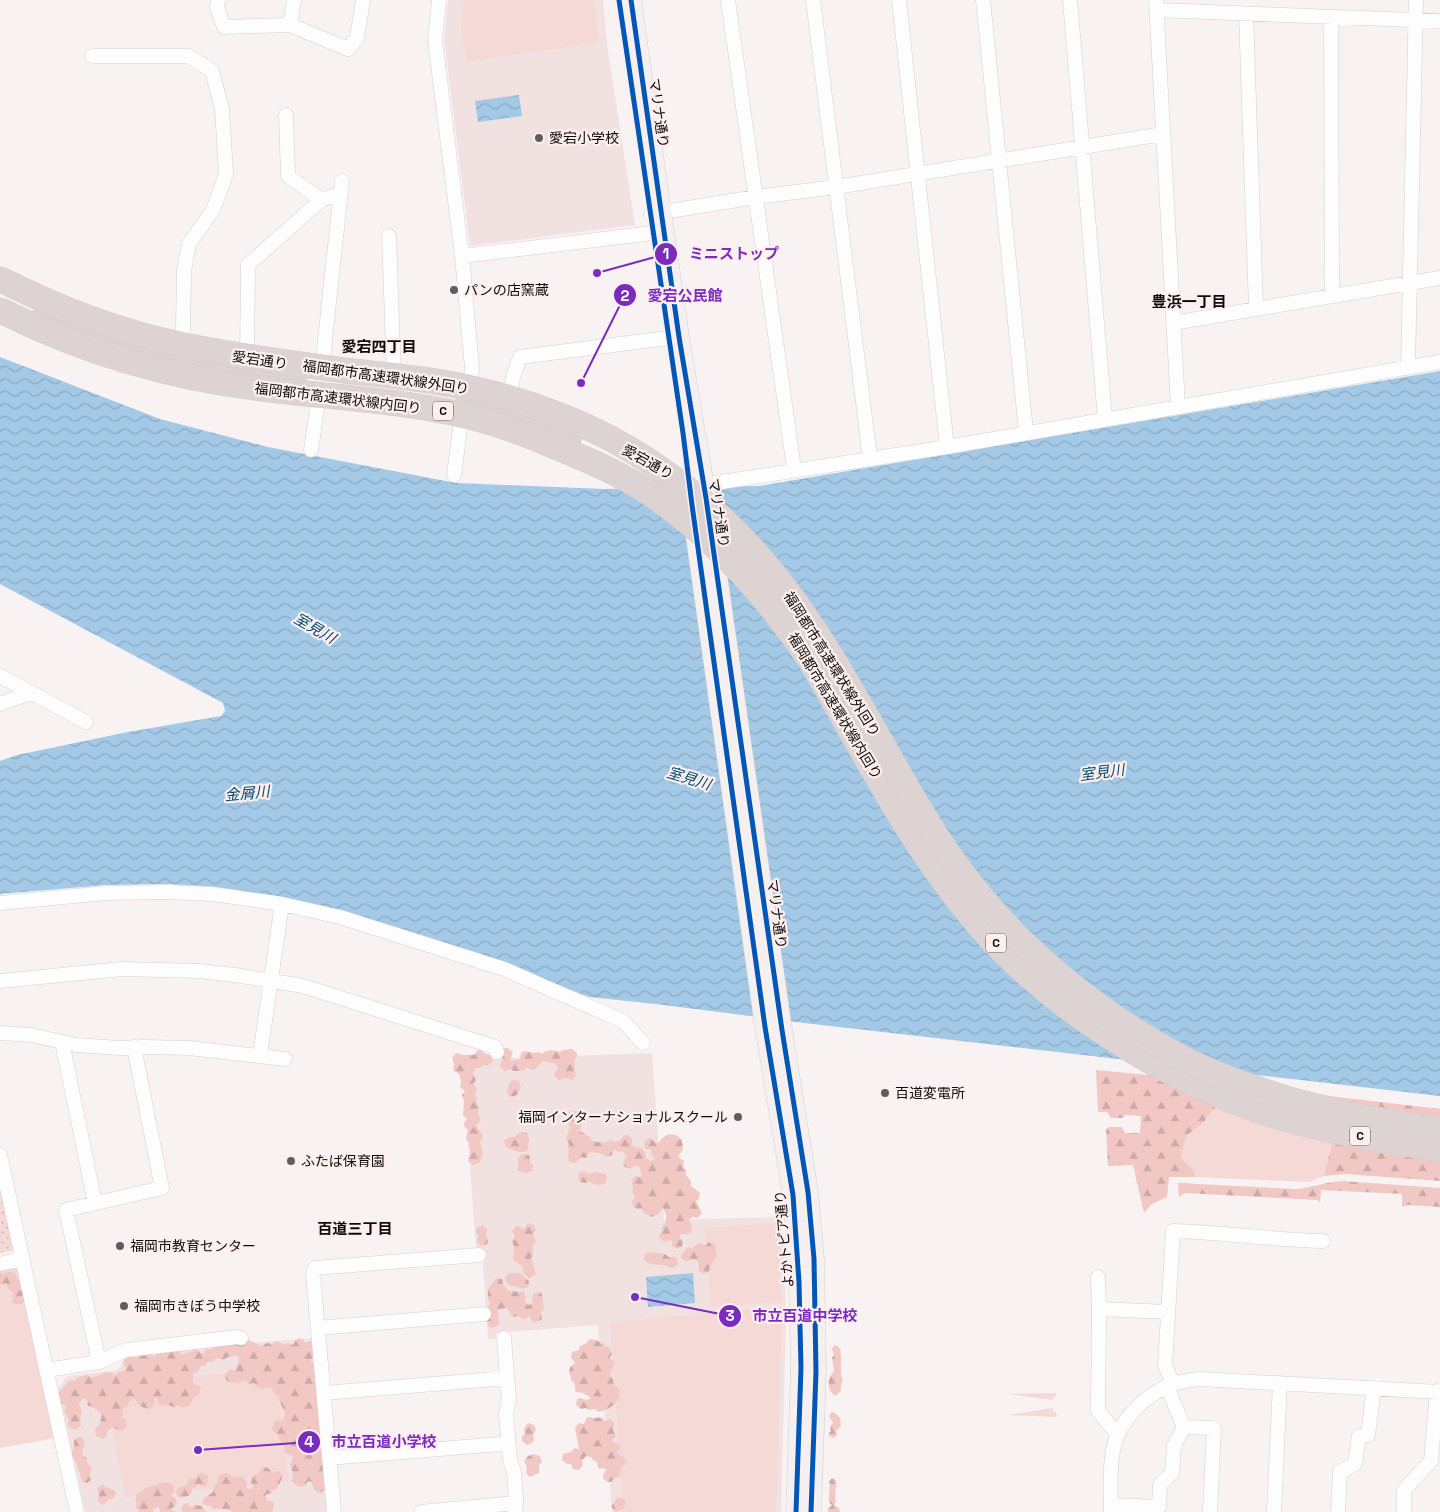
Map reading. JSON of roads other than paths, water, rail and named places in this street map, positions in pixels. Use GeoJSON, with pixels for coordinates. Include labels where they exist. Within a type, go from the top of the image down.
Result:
{"type":"FeatureCollection","features":[{"type":"Feature","properties":{"kind":"highway","name":"福岡都市高速環状線外回り"},"geometry":{"type":"LineString","coordinates":[[0,280],[76,314],[147,337],[260,358],[404,377],[469,388],[540,408],[610,438],[647,459],[689,490],[719,516],[752,549],[780,582],[828,652],[915,801],[954,863],[990,910],[1021,942],[1052,969],[1095,1004],[1138,1032],[1183,1058],[1235,1081],[1287,1099],[1347,1114],[1440,1131]]}},
{"type":"Feature","properties":{"kind":"highway","name":"C"},"geometry":{"type":"LineString","coordinates":[[5,312],[80,330],[147,352],[251,374],[467,403],[532,421],[596,449],[637,471],[709,525],[740,558],[775,602],[811,661]]}},
{"type":"Feature","properties":{"kind":"highway","name":"福岡都市高速環状線内回り"},"geometry":{"type":"LineString","coordinates":[[5,312],[38,328],[104,353],[143,365],[257,388],[363,399],[467,416],[527,434],[596,463],[655,497],[701,533],[730,560],[787,626],[811,661],[900,814],[941,876],[978,924],[1038,983],[1086,1021],[1127,1048],[1175,1075],[1236,1101],[1282,1118],[1343,1133],[1440,1149]]}},
{"type":"Feature","properties":{"kind":"street"},"geometry":{"type":"LineString","coordinates":[[218,0],[217,7],[224,27],[290,26],[348,49],[357,38],[363,0]]}},
{"type":"Feature","properties":{"kind":"street"},"geometry":{"type":"LineString","coordinates":[[290,26],[294,0]]}},
{"type":"Feature","properties":{"kind":"street"},"geometry":{"type":"LineString","coordinates":[[440,0],[435,40],[462,256],[472,368],[470,388]]}},
{"type":"Feature","properties":{"kind":"street","name":"マリナ通り"},"geometry":{"type":"LineString","coordinates":[[619,0],[655,220],[679,337],[698,498],[773,1028]]}},
{"type":"Feature","properties":{"kind":"street","name":"マリナ通り"},"geometry":{"type":"LineString","coordinates":[[631,0],[668,338],[698,498]]}},
{"type":"Feature","properties":{"kind":"street"},"geometry":{"type":"LineString","coordinates":[[728,0],[794,470]]}},
{"type":"Feature","properties":{"kind":"street"},"geometry":{"type":"LineString","coordinates":[[813,0],[870,458]]}},
{"type":"Feature","properties":{"kind":"street"},"geometry":{"type":"LineString","coordinates":[[899,0],[947,447]]}},
{"type":"Feature","properties":{"kind":"street"},"geometry":{"type":"LineString","coordinates":[[983,0],[1026,432]]}},
{"type":"Feature","properties":{"kind":"street"},"geometry":{"type":"LineString","coordinates":[[1070,0],[1105,419]]}},
{"type":"Feature","properties":{"kind":"street"},"geometry":{"type":"LineString","coordinates":[[1408,367],[1416,0]]}},
{"type":"Feature","properties":{"kind":"street"},"geometry":{"type":"LineString","coordinates":[[1178,407],[1156,5],[1246,14],[1440,21]]}},
{"type":"Feature","properties":{"kind":"street"},"geometry":{"type":"LineString","coordinates":[[1246,14],[1256,308]]}},
{"type":"Feature","properties":{"kind":"street"},"geometry":{"type":"LineString","coordinates":[[1331,17],[1332,296]]}},
{"type":"Feature","properties":{"kind":"street"},"geometry":{"type":"LineString","coordinates":[[92,56],[188,56],[212,71],[222,109],[226,174],[214,210],[189,244],[184,271],[181,347]]}},
{"type":"Feature","properties":{"kind":"street"},"geometry":{"type":"LineString","coordinates":[[286,115],[288,176],[321,200]]}},
{"type":"Feature","properties":{"kind":"street"},"geometry":{"type":"LineString","coordinates":[[462,256],[655,220],[756,197],[836,188],[1163,134]]}},
{"type":"Feature","properties":{"kind":"street"},"geometry":{"type":"LineString","coordinates":[[247,359],[248,265],[321,200],[341,187],[322,368]]}},
{"type":"Feature","properties":{"kind":"street"},"geometry":{"type":"LineString","coordinates":[[389,236],[394,377]]}},
{"type":"Feature","properties":{"kind":"street"},"geometry":{"type":"LineString","coordinates":[[1173,323],[1440,278]]}},
{"type":"Feature","properties":{"kind":"street","name":"愛宕通り"},"geometry":{"type":"LineString","coordinates":[[0,280],[26,294],[90,318],[181,347],[247,359],[470,388],[542,412],[601,437],[657,466],[698,498]]}},
{"type":"Feature","properties":{"kind":"street","name":"愛宕通り"},"geometry":{"type":"LineString","coordinates":[[5,312],[80,345],[175,374],[232,384],[462,413],[518,428],[601,460],[667,494],[698,498]]}},
{"type":"Feature","properties":{"kind":"street"},"geometry":{"type":"LineString","coordinates":[[510,401],[513,377],[520,357],[668,338]]}},
{"type":"Feature","properties":{"kind":"street"},"geometry":{"type":"LineString","coordinates":[[698,498],[794,470],[947,447],[1440,362]]}},
{"type":"Feature","properties":{"kind":"street"},"geometry":{"type":"LineString","coordinates":[[311,450],[319,395]]}},
{"type":"Feature","properties":{"kind":"street"},"geometry":{"type":"LineString","coordinates":[[454,475],[462,413]]}},
{"type":"Feature","properties":{"kind":"street"},"geometry":{"type":"LineString","coordinates":[[0,676],[86,722]]}},
{"type":"Feature","properties":{"kind":"street"},"geometry":{"type":"LineString","coordinates":[[0,704],[31,693]]}},
{"type":"Feature","properties":{"kind":"street"},"geometry":{"type":"LineString","coordinates":[[0,903],[106,893],[168,892],[213,894],[282,904],[340,917],[504,969],[623,1021],[643,1043]]}},
{"type":"Feature","properties":{"kind":"street"},"geometry":{"type":"LineString","coordinates":[[260,1055],[282,904]]}},
{"type":"Feature","properties":{"kind":"street"},"geometry":{"type":"LineString","coordinates":[[0,981],[141,969],[199,971],[235,975],[303,986],[333,994],[495,1047],[497,1052]]}},
{"type":"Feature","properties":{"kind":"street","name":"よかトピア通り"},"geometry":{"type":"LineString","coordinates":[[773,1028],[793,1195],[799,1282],[801,1368],[796,1512]]}},
{"type":"Feature","properties":{"kind":"street","name":"よかトピア通り"},"geometry":{"type":"LineString","coordinates":[[773,1028],[808,1192],[814,1259],[816,1371],[811,1512]]}},
{"type":"Feature","properties":{"kind":"street"},"geometry":{"type":"LineString","coordinates":[[0,1033],[31,1035],[76,1045],[119,1048],[190,1048],[284,1059]]}},
{"type":"Feature","properties":{"kind":"street"},"geometry":{"type":"LineString","coordinates":[[62,1042],[95,1203]]}},
{"type":"Feature","properties":{"kind":"street"},"geometry":{"type":"LineString","coordinates":[[99,1362],[66,1210],[162,1188],[134,1047]]}},
{"type":"Feature","properties":{"kind":"street"},"geometry":{"type":"LineString","coordinates":[[0,1155],[76,1512]]}},
{"type":"Feature","properties":{"kind":"street"},"geometry":{"type":"LineString","coordinates":[[1323,1241],[1261,1239],[1230,1233],[1173,1231],[1165,1365],[1170,1385],[1184,1426],[1174,1446],[1172,1473],[1160,1486],[1159,1507],[1111,1509],[1110,1466],[1113,1449],[1118,1435],[1131,1414],[1154,1393],[1170,1385],[1199,1379],[1439,1392],[1431,1461],[1404,1490],[1404,1512]]}},
{"type":"Feature","properties":{"kind":"street"},"geometry":{"type":"LineString","coordinates":[[334,1512],[313,1274],[315,1268],[479,1255]]}},
{"type":"Feature","properties":{"kind":"street"},"geometry":{"type":"LineString","coordinates":[[0,1264],[22,1259]]}},
{"type":"Feature","properties":{"kind":"street"},"geometry":{"type":"LineString","coordinates":[[1098,1276],[1100,1309],[1098,1411],[1118,1435]]}},
{"type":"Feature","properties":{"kind":"street"},"geometry":{"type":"LineString","coordinates":[[1100,1309],[1168,1312]]}},
{"type":"Feature","properties":{"kind":"street"},"geometry":{"type":"LineString","coordinates":[[318,1328],[484,1314]]}},
{"type":"Feature","properties":{"kind":"street"},"geometry":{"type":"LineString","coordinates":[[46,1370],[99,1362],[126,1350],[241,1338]]}},
{"type":"Feature","properties":{"kind":"street"},"geometry":{"type":"LineString","coordinates":[[421,1512],[515,1508],[514,1472],[510,1460],[506,1414],[509,1399],[504,1338]]}},
{"type":"Feature","properties":{"kind":"street"},"geometry":{"type":"LineString","coordinates":[[324,1393],[508,1378]]}},
{"type":"Feature","properties":{"kind":"street"},"geometry":{"type":"LineString","coordinates":[[1274,1512],[1280,1383]]}},
{"type":"Feature","properties":{"kind":"street"},"geometry":{"type":"LineString","coordinates":[[1338,1512],[1340,1472],[1355,1464],[1359,1436],[1368,1435],[1374,1388]]}},
{"type":"Feature","properties":{"kind":"street"},"geometry":{"type":"LineString","coordinates":[[1184,1426],[1214,1428],[1210,1512]]}},
{"type":"Feature","properties":{"kind":"street"},"geometry":{"type":"LineString","coordinates":[[329,1458],[501,1444]]}},
{"type":"Feature","properties":{"kind":"water"},"geometry":{"type":"Polygon","coordinates":[[[519,95],[522,116],[478,122],[475,101],[519,95]]]}},
{"type":"Feature","properties":{"kind":"water"},"geometry":{"type":"Polygon","coordinates":[[[0,357],[160,419],[268,447],[456,483],[604,489],[759,486],[1440,371],[1440,1096],[589,997],[507,965],[285,898],[215,887],[168,884],[106,885],[0,894],[0,761],[17,755],[128,732],[221,716],[225,711],[223,703],[0,584],[0,357]]]}},
{"type":"Feature","properties":{"kind":"water"},"geometry":{"type":"Polygon","coordinates":[[[693,1273],[695,1303],[648,1307],[646,1277],[693,1273]]]}},
{"type":"Feature","properties":{"kind":"place","name":"愛宕小学校"},"geometry":{"type":"Point","coordinates":[539,138]}},
{"type":"Feature","properties":{"kind":"place","name":"ミニストップ"},"geometry":{"type":"Point","coordinates":[597,273]}},
{"type":"Feature","properties":{"kind":"place","name":"パンの店窯蔵"},"geometry":{"type":"Point","coordinates":[454,290]}},
{"type":"Feature","properties":{"kind":"place","name":"愛宕公民館"},"geometry":{"type":"Point","coordinates":[581,383]}},
{"type":"Feature","properties":{"kind":"place","name":"百道変電所"},"geometry":{"type":"Point","coordinates":[885,1093]}},
{"type":"Feature","properties":{"kind":"place","name":"福岡インターナショナルスクール"},"geometry":{"type":"Point","coordinates":[738,1117]}},
{"type":"Feature","properties":{"kind":"place","name":"ふたば保育園"},"geometry":{"type":"Point","coordinates":[291,1161]}},
{"type":"Feature","properties":{"kind":"place","name":"福岡市教育センター"},"geometry":{"type":"Point","coordinates":[120,1246]}},
{"type":"Feature","properties":{"kind":"place","name":"市立百道中学校"},"geometry":{"type":"Point","coordinates":[635,1297]}},
{"type":"Feature","properties":{"kind":"place","name":"福岡市きぼう中学校"},"geometry":{"type":"Point","coordinates":[124,1306]}},
{"type":"Feature","properties":{"kind":"place","name":"市立百道小学校"},"geometry":{"type":"Point","coordinates":[198,1450]}},
{"type":"Feature","properties":{"kind":"district","name":"豊浜一丁目"},"geometry":{"type":"Point","coordinates":[1189,301]}},
{"type":"Feature","properties":{"kind":"district","name":"愛宕四丁目"},"geometry":{"type":"Point","coordinates":[379,346]}},
{"type":"Feature","properties":{"kind":"district","name":"百道三丁目"},"geometry":{"type":"Point","coordinates":[355,1228]}},
{"type":"Feature","properties":{"kind":"water label","name":"室見川"},"geometry":{"type":"Point","coordinates":[315,628]}},
{"type":"Feature","properties":{"kind":"water label","name":"室見川"},"geometry":{"type":"Point","coordinates":[1102,772]}},
{"type":"Feature","properties":{"kind":"water label","name":"室見川"},"geometry":{"type":"Point","coordinates":[689,778]}},
{"type":"Feature","properties":{"kind":"water label","name":"金屑川"},"geometry":{"type":"Point","coordinates":[247,793]}}]}
